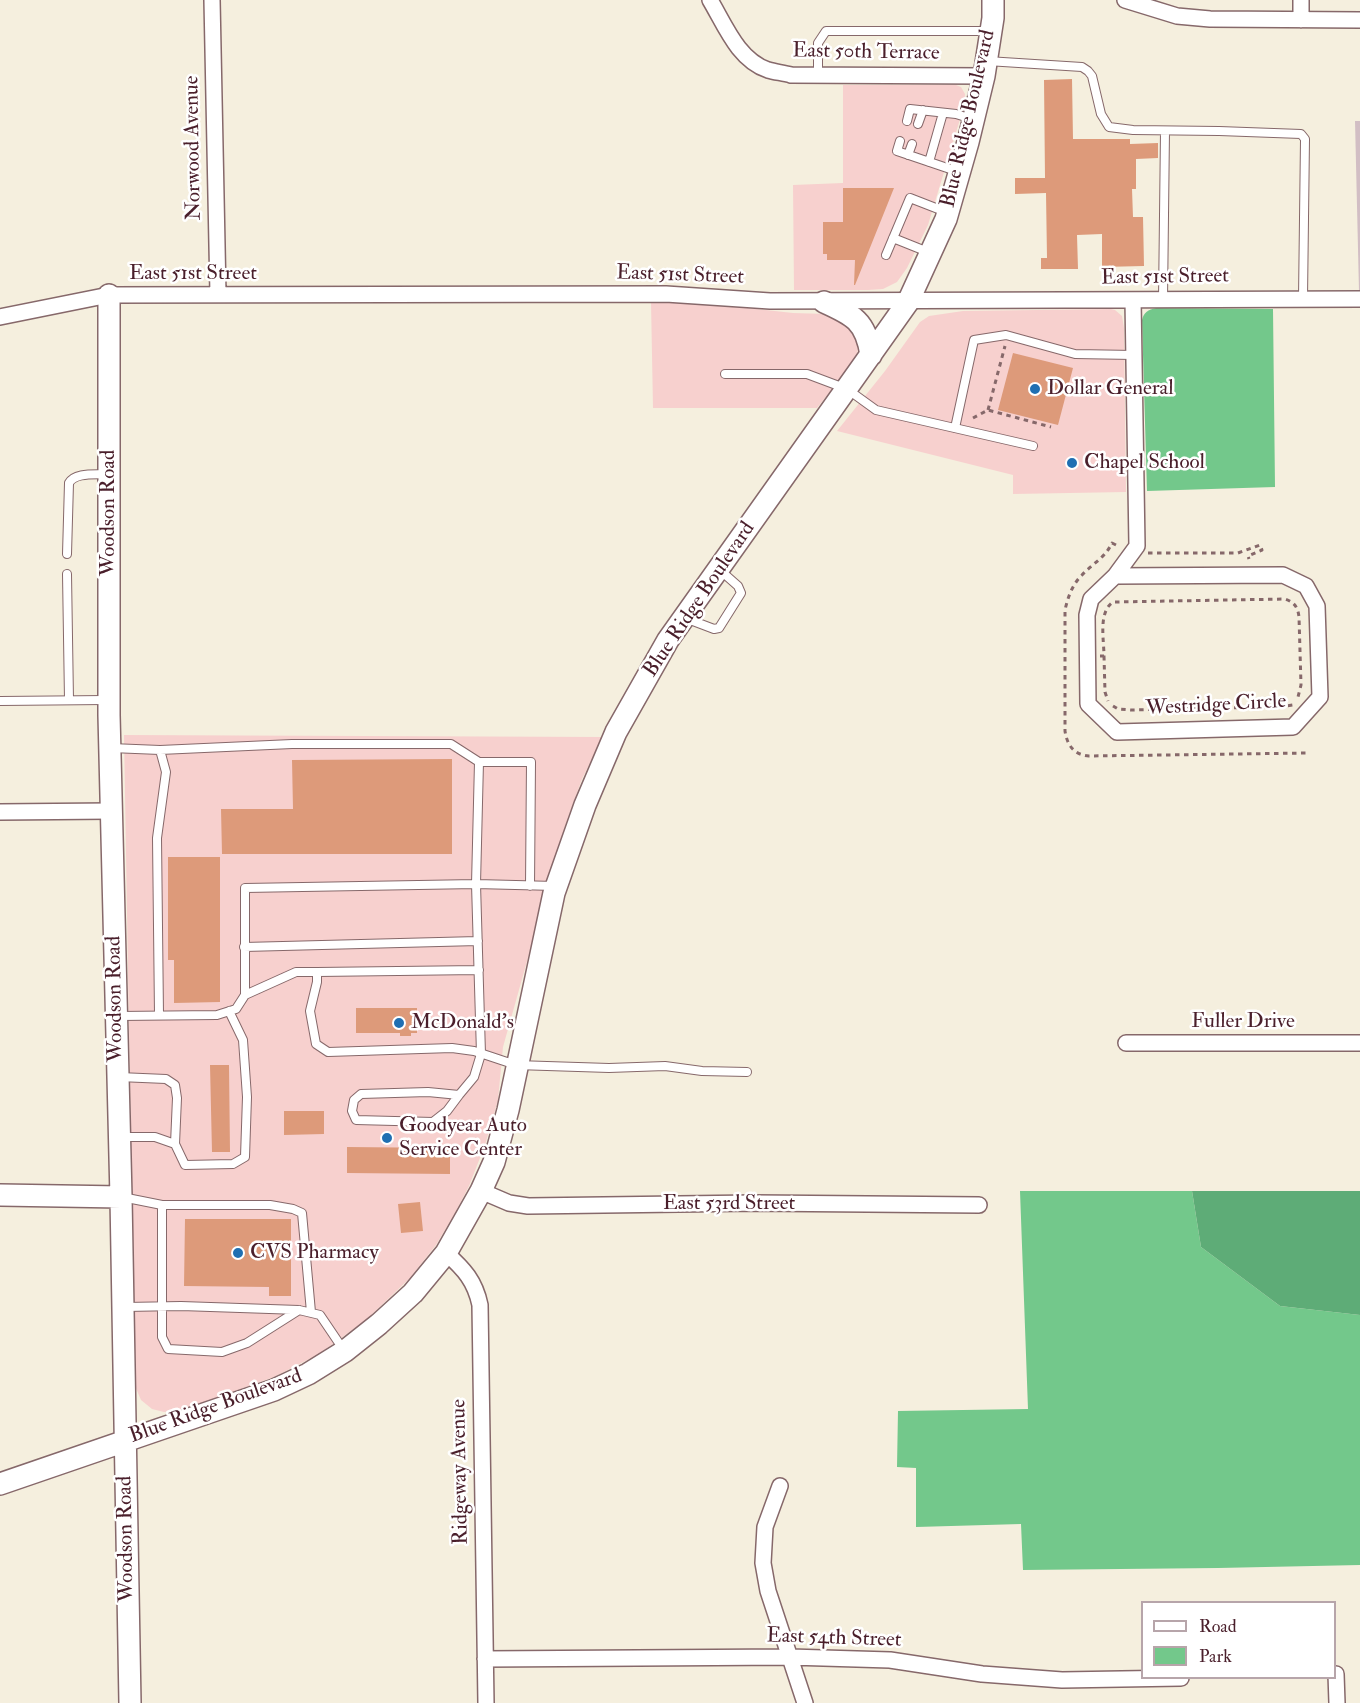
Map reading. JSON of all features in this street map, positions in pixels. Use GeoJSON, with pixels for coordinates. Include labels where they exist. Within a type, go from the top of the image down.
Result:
{"type":"FeatureCollection","features":[{"type":"Feature","properties":{"kind":"street","name":"Norwood Avenue"},"geometry":{"type":"LineString","coordinates":[[212,0],[218,294]]}},
{"type":"Feature","properties":{"kind":"street","name":"East 50th Terrace"},"geometry":{"type":"LineString","coordinates":[[710,0],[740,49],[749,59],[767,70],[792,75],[818,75],[985,69]]}},
{"type":"Feature","properties":{"kind":"street","name":"Blue Ridge Boulevard"},"geometry":{"type":"LineString","coordinates":[[0,1484],[274,1390],[308,1374],[345,1351],[413,1293],[446,1253],[481,1191],[494,1162],[508,1110],[516,1065],[557,886],[585,805],[616,732],[668,639],[908,302],[947,213],[974,119],[985,69],[993,0]]}},
{"type":"Feature","properties":{"kind":"street"},"geometry":{"type":"LineString","coordinates":[[1125,0],[1177,16],[1210,19],[1360,20]]}},
{"type":"Feature","properties":{"kind":"street"},"geometry":{"type":"LineString","coordinates":[[1301,0],[1301,20]]}},
{"type":"Feature","properties":{"kind":"street","name":"East 51st Street"},"geometry":{"type":"LineString","coordinates":[[0,316],[109,295],[666,294],[824,302],[1360,299]]}},
{"type":"Feature","properties":{"kind":"street","name":"Woodson Road"},"geometry":{"type":"LineString","coordinates":[[109,295],[109,700],[120,1137],[130,1703]]}},
{"type":"Feature","properties":{"kind":"street","name":"Westridge Circle"},"geometry":{"type":"LineString","coordinates":[[1115,576],[1283,575],[1306,586],[1317,606],[1320,697],[1293,727],[1117,732],[1088,704],[1087,615],[1091,599],[1115,576],[1137,546],[1133,300]]}},
{"type":"Feature","properties":{"kind":"street"},"geometry":{"type":"LineString","coordinates":[[824,302],[856,318],[870,345],[871,355]]}},
{"type":"Feature","properties":{"kind":"street"},"geometry":{"type":"LineString","coordinates":[[0,812],[111,811]]}},
{"type":"Feature","properties":{"kind":"street","name":"Fuller Drive"},"geometry":{"type":"LineString","coordinates":[[1126,1043],[1360,1042]]}},
{"type":"Feature","properties":{"kind":"street","name":"East 53rd Street"},"geometry":{"type":"LineString","coordinates":[[481,1191],[510,1203],[528,1206],[755,1203],[979,1205]]}},
{"type":"Feature","properties":{"kind":"street"},"geometry":{"type":"LineString","coordinates":[[0,1195],[121,1197]]}},
{"type":"Feature","properties":{"kind":"street","name":"Ridgeway Avenue"},"geometry":{"type":"LineString","coordinates":[[446,1253],[461,1266],[476,1288],[480,1305],[486,1703]]}},
{"type":"Feature","properties":{"kind":"street"},"geometry":{"type":"LineString","coordinates":[[780,1486],[765,1527],[763,1563],[768,1591],[805,1703]]}},
{"type":"Feature","properties":{"kind":"street","name":"East 54th Street"},"geometry":{"type":"LineString","coordinates":[[485,1659],[790,1657],[890,1660],[982,1674],[1062,1680],[1141,1678]]}},
{"type":"Feature","properties":{"kind":"street"},"geometry":{"type":"LineString","coordinates":[[1335,1679],[1337,1703]]}},
{"type":"Feature","properties":{"kind":"lane"},"geometry":{"type":"LineString","coordinates":[[818,75],[818,43],[826,31],[991,31]]}},
{"type":"Feature","properties":{"kind":"lane"},"geometry":{"type":"LineString","coordinates":[[985,69],[1083,68],[1092,76],[1101,114],[1109,127],[1120,130],[1219,130],[1301,134],[1305,139],[1304,298]]}},
{"type":"Feature","properties":{"kind":"lane"},"geometry":{"type":"LineString","coordinates":[[906,121],[910,109],[956,114],[974,119]]}},
{"type":"Feature","properties":{"kind":"lane"},"geometry":{"type":"LineString","coordinates":[[918,124],[923,110]]}},
{"type":"Feature","properties":{"kind":"lane"},"geometry":{"type":"LineString","coordinates":[[929,162],[943,113]]}},
{"type":"Feature","properties":{"kind":"lane"},"geometry":{"type":"LineString","coordinates":[[1164,300],[1165,131]]}},
{"type":"Feature","properties":{"kind":"lane"},"geometry":{"type":"LineString","coordinates":[[900,141],[897,151],[959,172]]}},
{"type":"Feature","properties":{"kind":"lane"},"geometry":{"type":"LineString","coordinates":[[908,155],[912,144]]}},
{"type":"Feature","properties":{"kind":"lane"},"geometry":{"type":"LineString","coordinates":[[886,255],[910,198],[947,213]]}},
{"type":"Feature","properties":{"kind":"lane"},"geometry":{"type":"LineString","coordinates":[[893,238],[930,253]]}},
{"type":"Feature","properties":{"kind":"lane"},"geometry":{"type":"LineString","coordinates":[[955,428],[974,340],[1006,335],[1075,354],[1134,355]]}},
{"type":"Feature","properties":{"kind":"lane"},"geometry":{"type":"LineString","coordinates":[[725,374],[807,374],[847,389],[876,410],[1033,446]]}},
{"type":"Feature","properties":{"kind":"lane"},"geometry":{"type":"LineString","coordinates":[[67,554],[71,479],[76,476],[109,474]]}},
{"type":"Feature","properties":{"kind":"lane"},"geometry":{"type":"LineString","coordinates":[[684,618],[714,629],[719,628],[741,593],[738,586],[719,569]]}},
{"type":"Feature","properties":{"kind":"lane"},"geometry":{"type":"LineString","coordinates":[[67,574],[69,700]]}},
{"type":"Feature","properties":{"kind":"lane"},"geometry":{"type":"LineString","coordinates":[[0,701],[109,700]]}},
{"type":"Feature","properties":{"kind":"lane"},"geometry":{"type":"LineString","coordinates":[[110,748],[160,750],[292,744],[451,744],[479,762],[531,762],[530,886]]}},
{"type":"Feature","properties":{"kind":"lane"},"geometry":{"type":"LineString","coordinates":[[159,1015],[157,838],[166,772],[160,750]]}},
{"type":"Feature","properties":{"kind":"lane"},"geometry":{"type":"LineString","coordinates":[[459,1095],[428,1092],[361,1094],[354,1100],[352,1111],[356,1120],[433,1122],[447,1111],[474,1077],[481,1054],[476,884],[479,762]]}},
{"type":"Feature","properties":{"kind":"lane"},"geometry":{"type":"LineString","coordinates":[[245,995],[245,888],[476,884],[557,886]]}},
{"type":"Feature","properties":{"kind":"lane"},"geometry":{"type":"LineString","coordinates":[[244,947],[478,941]]}},
{"type":"Feature","properties":{"kind":"lane"},"geometry":{"type":"LineString","coordinates":[[117,1016],[217,1015],[236,1009],[245,995],[296,972],[479,970]]}},
{"type":"Feature","properties":{"kind":"lane"},"geometry":{"type":"LineString","coordinates":[[317,972],[310,1011],[316,1044],[328,1052],[452,1048],[516,1065],[609,1068],[665,1066],[702,1071],[747,1072]]}},
{"type":"Feature","properties":{"kind":"lane"},"geometry":{"type":"LineString","coordinates":[[118,1077],[166,1079],[175,1085],[177,1098],[175,1144],[185,1165],[233,1164],[245,1157],[247,1097],[243,1040],[229,1011]]}},
{"type":"Feature","properties":{"kind":"lane"},"geometry":{"type":"LineString","coordinates":[[120,1137],[155,1137],[175,1144]]}},
{"type":"Feature","properties":{"kind":"lane"},"geometry":{"type":"LineString","coordinates":[[121,1197],[162,1205],[270,1205],[302,1213],[311,1312]]}},
{"type":"Feature","properties":{"kind":"lane"},"geometry":{"type":"LineString","coordinates":[[162,1205],[162,1338],[168,1349],[222,1352],[247,1343],[299,1310]]}},
{"type":"Feature","properties":{"kind":"lane"},"geometry":{"type":"LineString","coordinates":[[123,1307],[161,1306],[311,1312],[320,1315],[345,1351]]}},
{"type":"Feature","properties":{"kind":"path"},"geometry":{"type":"LineString","coordinates":[[988,410],[1005,346]]}},
{"type":"Feature","properties":{"kind":"path"},"geometry":{"type":"LineString","coordinates":[[973,418],[988,410],[1051,427]]}},
{"type":"Feature","properties":{"kind":"path"},"geometry":{"type":"LineString","coordinates":[[1116,545],[1112,543],[1103,557],[1083,573],[1067,600],[1064,617],[1065,731],[1067,741],[1075,752],[1083,756],[1309,753]]}},
{"type":"Feature","properties":{"kind":"path"},"geometry":{"type":"LineString","coordinates":[[1143,552],[1152,554],[1238,553],[1260,545],[1262,550],[1248,556],[1249,559]]}},
{"type":"Feature","properties":{"kind":"path"},"geometry":{"type":"LineString","coordinates":[[1278,598],[1291,601],[1298,610],[1299,616],[1301,685],[1296,702],[1288,707],[1214,708],[1131,710],[1118,709],[1113,706],[1106,698],[1104,656],[1105,615],[1108,605],[1113,602],[1278,598]]}},
{"type":"Feature","properties":{"kind":"path"},"geometry":{"type":"LineString","coordinates":[[1095,656],[1104,656]]}},
{"type":"Feature","properties":{"kind":"path"},"geometry":{"type":"LineString","coordinates":[[1214,708],[1214,723]]}},
{"type":"Feature","properties":{"kind":"path"},"geometry":{"type":"LineString","coordinates":[[1215,747],[1215,754]]}},
{"type":"Feature","properties":{"kind":"shaded area"},"geometry":{"type":"Polygon","coordinates":[[[843,85],[956,85],[961,87],[965,94],[964,106],[928,225],[907,268],[897,282],[883,289],[794,290],[793,185],[843,183],[843,85]]]}},
{"type":"Feature","properties":{"kind":"shaded area"},"geometry":{"type":"Polygon","coordinates":[[[1355,121],[1360,121],[1360,291],[1359,291],[1355,121]]]}},
{"type":"Feature","properties":{"kind":"shaded area"},"geometry":{"type":"Polygon","coordinates":[[[651,302],[693,302],[793,313],[826,314],[843,318],[857,337],[856,359],[817,408],[653,408],[651,302]]]}},
{"type":"Feature","properties":{"kind":"shaded area"},"geometry":{"type":"Polygon","coordinates":[[[1111,309],[1122,316],[1124,328],[1126,492],[1013,494],[1013,475],[837,431],[885,371],[920,322],[929,316],[963,311],[1111,309]]]}},
{"type":"Feature","properties":{"kind":"shaded area"},"geometry":{"type":"Polygon","coordinates":[[[124,735],[603,737],[582,779],[564,829],[503,1047],[498,1100],[485,1145],[469,1186],[436,1245],[410,1278],[366,1320],[319,1354],[274,1377],[180,1411],[164,1412],[152,1409],[141,1400],[135,1386],[124,735]]]}},
{"type":"Feature","properties":{"kind":"green space"},"geometry":{"type":"Polygon","coordinates":[[[1156,308],[1273,309],[1275,487],[1147,491],[1142,320],[1147,312],[1156,308]]]}},
{"type":"Feature","properties":{"kind":"green space"},"geometry":{"type":"Polygon","coordinates":[[[1020,1191],[1192,1191],[1201,1247],[1280,1306],[1360,1315],[1360,1565],[1023,1570],[1021,1524],[916,1527],[916,1468],[897,1467],[898,1411],[1028,1409],[1020,1191]]]}},
{"type":"Feature","properties":{"kind":"green space"},"geometry":{"type":"Polygon","coordinates":[[[1192,1191],[1360,1191],[1360,1315],[1280,1306],[1201,1247],[1192,1191]]]}},
{"type":"Feature","properties":{"kind":"building"},"geometry":{"type":"Polygon","coordinates":[[[1072,79],[1073,139],[1130,139],[1130,144],[1158,143],[1158,158],[1136,159],[1136,189],[1132,189],[1133,217],[1143,217],[1144,266],[1102,267],[1102,234],[1077,235],[1078,269],[1041,269],[1041,258],[1047,258],[1046,193],[1015,194],[1015,178],[1045,178],[1044,80],[1072,79]]]}},
{"type":"Feature","properties":{"kind":"building"},"geometry":{"type":"Polygon","coordinates":[[[843,188],[894,188],[855,285],[855,260],[827,260],[827,254],[823,254],[823,222],[843,222],[843,188]]]}},
{"type":"Feature","properties":{"kind":"building","name":"Dollar General"},"geometry":{"type":"Polygon","coordinates":[[[1013,353],[1073,368],[1058,425],[998,410],[1013,353]]]}},
{"type":"Feature","properties":{"kind":"building"},"geometry":{"type":"Polygon","coordinates":[[[452,759],[452,854],[222,854],[221,809],[293,809],[292,760],[452,759]]]}},
{"type":"Feature","properties":{"kind":"building"},"geometry":{"type":"Polygon","coordinates":[[[168,857],[220,857],[220,1002],[174,1003],[174,960],[168,960],[168,857]]]}},
{"type":"Feature","properties":{"kind":"building"},"geometry":{"type":"Polygon","coordinates":[[[356,1008],[417,1008],[417,1033],[411,1033],[411,1036],[400,1036],[400,1033],[356,1033],[356,1008]]]}},
{"type":"Feature","properties":{"kind":"building"},"geometry":{"type":"Polygon","coordinates":[[[210,1065],[229,1065],[230,1152],[212,1152],[210,1065]]]}},
{"type":"Feature","properties":{"kind":"building"},"geometry":{"type":"Polygon","coordinates":[[[284,1111],[324,1111],[324,1134],[284,1135],[284,1111]]]}},
{"type":"Feature","properties":{"kind":"building"},"geometry":{"type":"Polygon","coordinates":[[[347,1147],[450,1148],[450,1174],[347,1173],[347,1147]]]}},
{"type":"Feature","properties":{"kind":"building"},"geometry":{"type":"Polygon","coordinates":[[[420,1202],[423,1231],[401,1233],[398,1204],[420,1202]]]}},
{"type":"Feature","properties":{"kind":"building","name":"CVS Pharmacy"},"geometry":{"type":"Polygon","coordinates":[[[185,1219],[291,1219],[291,1296],[269,1296],[269,1287],[184,1286],[185,1219]]]}},
{"type":"Feature","properties":{"kind":"place","name":"Dollar General"},"geometry":{"type":"Point","coordinates":[1035,389]}},
{"type":"Feature","properties":{"kind":"place","name":"Chapel School"},"geometry":{"type":"Point","coordinates":[1072,463]}},
{"type":"Feature","properties":{"kind":"place","name":"McDonald's"},"geometry":{"type":"Point","coordinates":[399,1023]}},
{"type":"Feature","properties":{"kind":"place","name":"Goodyear Auto Service Center"},"geometry":{"type":"Point","coordinates":[387,1138]}},
{"type":"Feature","properties":{"kind":"place","name":"CVS Pharmacy"},"geometry":{"type":"Point","coordinates":[238,1253]}}]}
